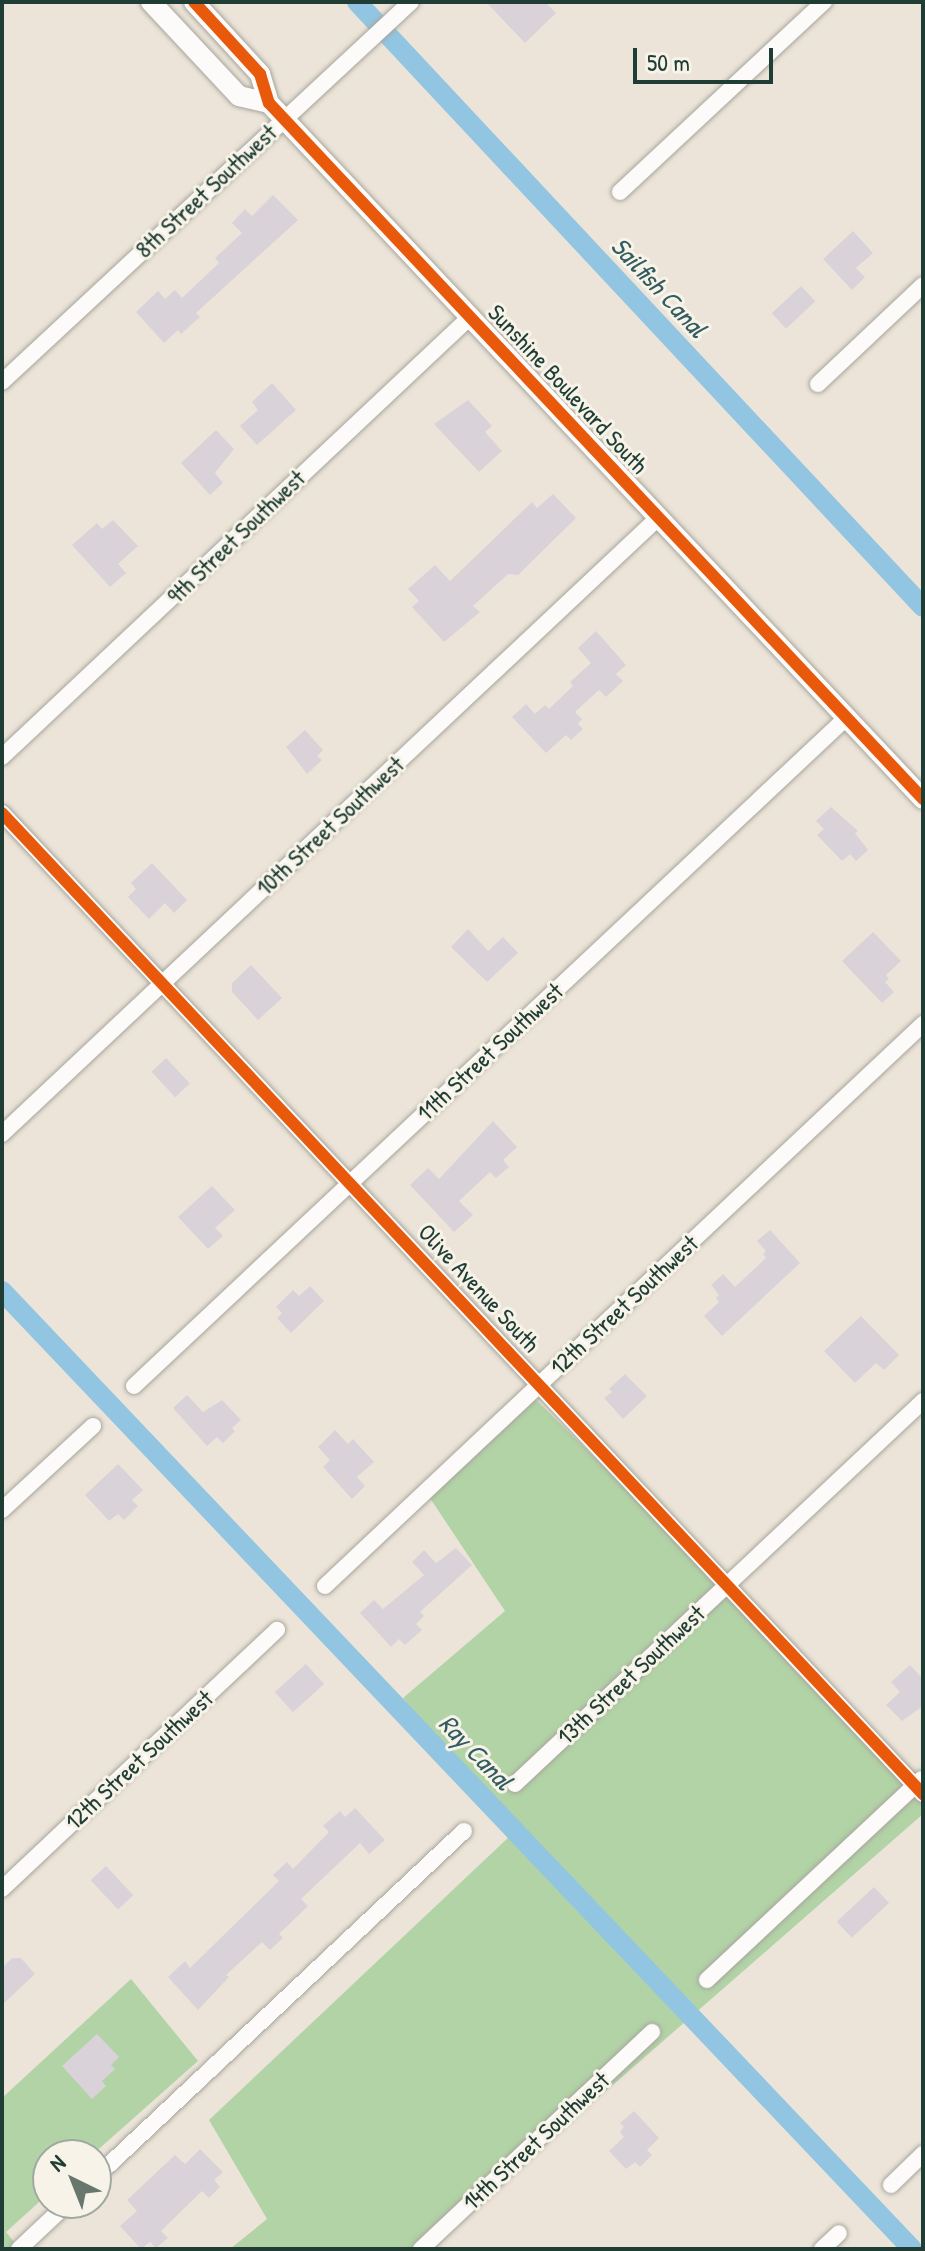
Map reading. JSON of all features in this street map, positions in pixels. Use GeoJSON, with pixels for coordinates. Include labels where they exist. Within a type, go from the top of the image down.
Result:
{"type":"FeatureCollection","features":[{"type":"Feature","properties":{"kind":"street","name":"Sunshine Boulevard South"},"geometry":{"type":"LineString","coordinates":[[151,2],[239,96],[269,103]]}},
{"type":"Feature","properties":{"kind":"street","name":"Sunshine Boulevard South"},"geometry":{"type":"LineString","coordinates":[[194,2],[260,74],[269,103],[923,799]]}},
{"type":"Feature","properties":{"kind":"street","name":"8th Street Southwest"},"geometry":{"type":"LineString","coordinates":[[2,382],[411,2]]}},
{"type":"Feature","properties":{"kind":"street"},"geometry":{"type":"LineString","coordinates":[[620,192],[824,2]]}},
{"type":"Feature","properties":{"kind":"street"},"geometry":{"type":"LineString","coordinates":[[818,384],[923,285]]}},
{"type":"Feature","properties":{"kind":"street","name":"9th Street Southwest"},"geometry":{"type":"LineString","coordinates":[[2,757],[470,317]]}},
{"type":"Feature","properties":{"kind":"street","name":"10th Street Southwest"},"geometry":{"type":"LineString","coordinates":[[2,1134],[658,518]]}},
{"type":"Feature","properties":{"kind":"street","name":"11th Street Southwest"},"geometry":{"type":"LineString","coordinates":[[134,1386],[846,718]]}},
{"type":"Feature","properties":{"kind":"street","name":"Olive Avenue South"},"geometry":{"type":"LineString","coordinates":[[2,813],[727,1585],[920,1786]]}},
{"type":"Feature","properties":{"kind":"street","name":"12th Street Southwest"},"geometry":{"type":"LineString","coordinates":[[325,1586],[923,1024]]}},
{"type":"Feature","properties":{"kind":"street","name":"13th Street Southwest"},"geometry":{"type":"LineString","coordinates":[[515,1784],[923,1401]]}},
{"type":"Feature","properties":{"kind":"street"},"geometry":{"type":"LineString","coordinates":[[2,1510],[93,1426]]}},
{"type":"Feature","properties":{"kind":"street","name":"12th Street Southwest"},"geometry":{"type":"LineString","coordinates":[[2,1889],[277,1630]]}},
{"type":"Feature","properties":{"kind":"street"},"geometry":{"type":"LineString","coordinates":[[707,1980],[920,1786]]}},
{"type":"Feature","properties":{"kind":"street"},"geometry":{"type":"LineString","coordinates":[[112,2162],[464,1831]]}},
{"type":"Feature","properties":{"kind":"street","name":"14th Street Southwest"},"geometry":{"type":"LineString","coordinates":[[421,2249],[652,2032]]}},
{"type":"Feature","properties":{"kind":"street"},"geometry":{"type":"LineString","coordinates":[[891,2185],[923,2154]]}},
{"type":"Feature","properties":{"kind":"street"},"geometry":{"type":"LineString","coordinates":[[19,2249],[51,2219]]}},
{"type":"Feature","properties":{"kind":"street"},"geometry":{"type":"LineString","coordinates":[[822,2249],[839,2233]]}},
{"type":"Feature","properties":{"kind":"green space"},"geometry":{"type":"Polygon","coordinates":[[[525,1389],[923,1781],[923,1814],[425,2249],[230,2249],[267,2219],[209,2120],[512,1834],[403,1698],[505,1611],[422,1486],[525,1389]]]}},
{"type":"Feature","properties":{"kind":"green space"},"geometry":{"type":"Polygon","coordinates":[[[131,1979],[198,2061],[110,2139],[32,2139],[32,2208],[6,2232],[20,2249],[2,2249],[2,2098],[131,1979]]]}},
{"type":"Feature","properties":{"kind":"building"},"geometry":{"type":"Polygon","coordinates":[[[486,2],[545,2],[556,13],[525,43],[486,2]]]}},
{"type":"Feature","properties":{"kind":"building"},"geometry":{"type":"Polygon","coordinates":[[[273,195],[298,220],[196,313],[200,317],[181,334],[178,330],[164,343],[136,312],[158,291],[165,299],[175,290],[182,298],[219,263],[215,258],[242,233],[232,223],[245,209],[252,216],[273,195]]]}},
{"type":"Feature","properties":{"kind":"building"},"geometry":{"type":"Polygon","coordinates":[[[853,231],[873,253],[856,268],[865,277],[852,290],[823,259],[853,231]]]}},
{"type":"Feature","properties":{"kind":"building"},"geometry":{"type":"Polygon","coordinates":[[[801,286],[815,301],[786,329],[772,313],[801,286]]]}},
{"type":"Feature","properties":{"kind":"building"},"geometry":{"type":"Polygon","coordinates":[[[272,383],[296,410],[257,445],[240,426],[258,410],[252,402],[272,383]]]}},
{"type":"Feature","properties":{"kind":"building"},"geometry":{"type":"Polygon","coordinates":[[[468,400],[492,426],[485,432],[502,451],[479,472],[434,424],[468,400]]]}},
{"type":"Feature","properties":{"kind":"building"},"geometry":{"type":"Polygon","coordinates":[[[216,430],[234,449],[215,473],[223,483],[210,495],[181,463],[216,430]]]}},
{"type":"Feature","properties":{"kind":"building"},"geometry":{"type":"Polygon","coordinates":[[[553,494],[576,518],[518,575],[508,574],[473,606],[480,612],[444,642],[412,607],[419,601],[408,589],[435,565],[450,581],[532,502],[537,508],[553,494]]]}},
{"type":"Feature","properties":{"kind":"building"},"geometry":{"type":"Polygon","coordinates":[[[113,520],[138,546],[118,564],[126,573],[110,587],[72,545],[97,523],[102,529],[113,520]]]}},
{"type":"Feature","properties":{"kind":"building"},"geometry":{"type":"Polygon","coordinates":[[[596,631],[626,665],[616,674],[623,681],[606,697],[599,690],[575,712],[582,719],[578,724],[583,729],[571,740],[566,735],[546,753],[512,717],[526,704],[535,714],[545,705],[549,709],[573,686],[570,682],[591,663],[578,648],[596,631]]]}},
{"type":"Feature","properties":{"kind":"building"},"geometry":{"type":"Polygon","coordinates":[[[305,730],[323,750],[317,756],[322,760],[307,774],[286,747],[305,730]]]}},
{"type":"Feature","properties":{"kind":"building"},"geometry":{"type":"Polygon","coordinates":[[[831,807],[858,831],[855,833],[868,850],[856,861],[850,854],[842,861],[817,835],[824,829],[816,821],[831,807]]]}},
{"type":"Feature","properties":{"kind":"building"},"geometry":{"type":"Polygon","coordinates":[[[152,863],[187,900],[174,913],[165,903],[149,919],[128,897],[136,889],[131,883],[152,863]]]}},
{"type":"Feature","properties":{"kind":"building"},"geometry":{"type":"Polygon","coordinates":[[[468,929],[488,951],[503,937],[518,953],[487,982],[451,947],[468,929]]]}},
{"type":"Feature","properties":{"kind":"building"},"geometry":{"type":"Polygon","coordinates":[[[873,932],[901,961],[886,975],[889,979],[885,982],[894,992],[882,1003],[842,961],[873,932]]]}},
{"type":"Feature","properties":{"kind":"building"},"geometry":{"type":"Polygon","coordinates":[[[251,965],[282,998],[258,1020],[232,992],[232,983],[251,965]]]}},
{"type":"Feature","properties":{"kind":"building"},"geometry":{"type":"Polygon","coordinates":[[[166,1058],[190,1084],[175,1097],[151,1072],[166,1058]]]}},
{"type":"Feature","properties":{"kind":"building"},"geometry":{"type":"Polygon","coordinates":[[[493,1121],[517,1147],[503,1160],[509,1167],[496,1178],[490,1172],[459,1201],[473,1215],[454,1232],[410,1185],[428,1168],[439,1179],[493,1121]]]}},
{"type":"Feature","properties":{"kind":"building"},"geometry":{"type":"Polygon","coordinates":[[[212,1186],[235,1210],[215,1228],[223,1236],[208,1249],[178,1217],[212,1186]]]}},
{"type":"Feature","properties":{"kind":"building"},"geometry":{"type":"Polygon","coordinates":[[[770,1230],[800,1263],[722,1336],[704,1316],[719,1302],[716,1298],[719,1295],[711,1285],[723,1274],[735,1287],[766,1258],[763,1254],[766,1251],[757,1241],[770,1230]]]}},
{"type":"Feature","properties":{"kind":"building"},"geometry":{"type":"Polygon","coordinates":[[[310,1286],[324,1301],[291,1333],[277,1318],[282,1313],[276,1307],[293,1290],[299,1296],[310,1286]]]}},
{"type":"Feature","properties":{"kind":"building"},"geometry":{"type":"Polygon","coordinates":[[[861,1316],[899,1355],[884,1370],[876,1363],[855,1383],[824,1351],[861,1316]]]}},
{"type":"Feature","properties":{"kind":"building"},"geometry":{"type":"Polygon","coordinates":[[[625,1374],[647,1396],[623,1419],[604,1398],[625,1374]]]}},
{"type":"Feature","properties":{"kind":"building"},"geometry":{"type":"Polygon","coordinates":[[[187,1395],[203,1412],[222,1400],[241,1420],[223,1443],[217,1437],[207,1446],[173,1408],[187,1395]]]}},
{"type":"Feature","properties":{"kind":"building"},"geometry":{"type":"Polygon","coordinates":[[[335,1430],[348,1444],[353,1439],[374,1462],[357,1477],[365,1486],[352,1499],[323,1467],[330,1460],[318,1447],[335,1430]]]}},
{"type":"Feature","properties":{"kind":"building"},"geometry":{"type":"Polygon","coordinates":[[[118,1464],[143,1490],[132,1500],[138,1506],[124,1520],[118,1514],[109,1521],[85,1495],[118,1464]]]}},
{"type":"Feature","properties":{"kind":"building"},"geometry":{"type":"Polygon","coordinates":[[[456,1548],[472,1565],[420,1612],[424,1616],[416,1624],[422,1630],[405,1645],[399,1639],[391,1647],[360,1613],[374,1600],[383,1609],[424,1575],[412,1562],[424,1550],[436,1563],[456,1548]]]}},
{"type":"Feature","properties":{"kind":"building"},"geometry":{"type":"Polygon","coordinates":[[[306,1664],[324,1684],[293,1712],[275,1692],[306,1664]]]}},
{"type":"Feature","properties":{"kind":"building"},"geometry":{"type":"Polygon","coordinates":[[[910,1665],[923,1679],[923,1706],[902,1721],[886,1705],[900,1692],[891,1682],[910,1665]]]}},
{"type":"Feature","properties":{"kind":"building"},"geometry":{"type":"Polygon","coordinates":[[[355,1808],[385,1840],[369,1854],[360,1843],[301,1899],[308,1906],[279,1934],[283,1938],[270,1950],[262,1942],[226,1975],[229,1977],[198,2010],[168,1977],[185,1961],[190,1968],[279,1881],[273,1875],[287,1862],[293,1869],[329,1832],[323,1826],[340,1811],[345,1817],[355,1808]]]}},
{"type":"Feature","properties":{"kind":"building"},"geometry":{"type":"Polygon","coordinates":[[[106,1866],[133,1895],[118,1910],[91,1880],[106,1866]]]}},
{"type":"Feature","properties":{"kind":"building"},"geometry":{"type":"Polygon","coordinates":[[[874,1887],[889,1903],[852,1938],[837,1922],[874,1887]]]}},
{"type":"Feature","properties":{"kind":"building"},"geometry":{"type":"Polygon","coordinates":[[[12,1958],[21,1958],[35,1974],[2,2005],[2,1968],[12,1958]]]}},
{"type":"Feature","properties":{"kind":"building"},"geometry":{"type":"Polygon","coordinates":[[[97,2034],[119,2057],[111,2065],[115,2069],[102,2081],[106,2086],[92,2099],[62,2066],[97,2034]]]}},
{"type":"Feature","properties":{"kind":"building"},"geometry":{"type":"Polygon","coordinates":[[[634,2111],[659,2138],[647,2150],[652,2155],[640,2167],[635,2162],[626,2169],[609,2151],[624,2137],[620,2132],[624,2127],[620,2123],[634,2111]]]}},
{"type":"Feature","properties":{"kind":"building"},"geometry":{"type":"Polygon","coordinates":[[[200,2149],[223,2172],[214,2180],[220,2187],[209,2198],[202,2191],[161,2231],[168,2238],[156,2248],[150,2242],[141,2249],[120,2226],[137,2211],[127,2200],[175,2155],[185,2164],[200,2149]]]}},
{"type":"Feature","properties":{"kind":"waterway","name":"Sailfish Canal"},"geometry":{"type":"LineString","coordinates":[[357,2],[923,607]]}},
{"type":"Feature","properties":{"kind":"waterway","name":"Ray Canal"},"geometry":{"type":"LineString","coordinates":[[2,1291],[912,2249]]}},
{"type":"Feature","properties":{"kind":"cycle path"},"geometry":{"type":"LineString","coordinates":[[194,2],[260,74],[269,103],[923,799]]}},
{"type":"Feature","properties":{"kind":"cycle path"},"geometry":{"type":"LineString","coordinates":[[2,813],[923,1794]]}}]}
